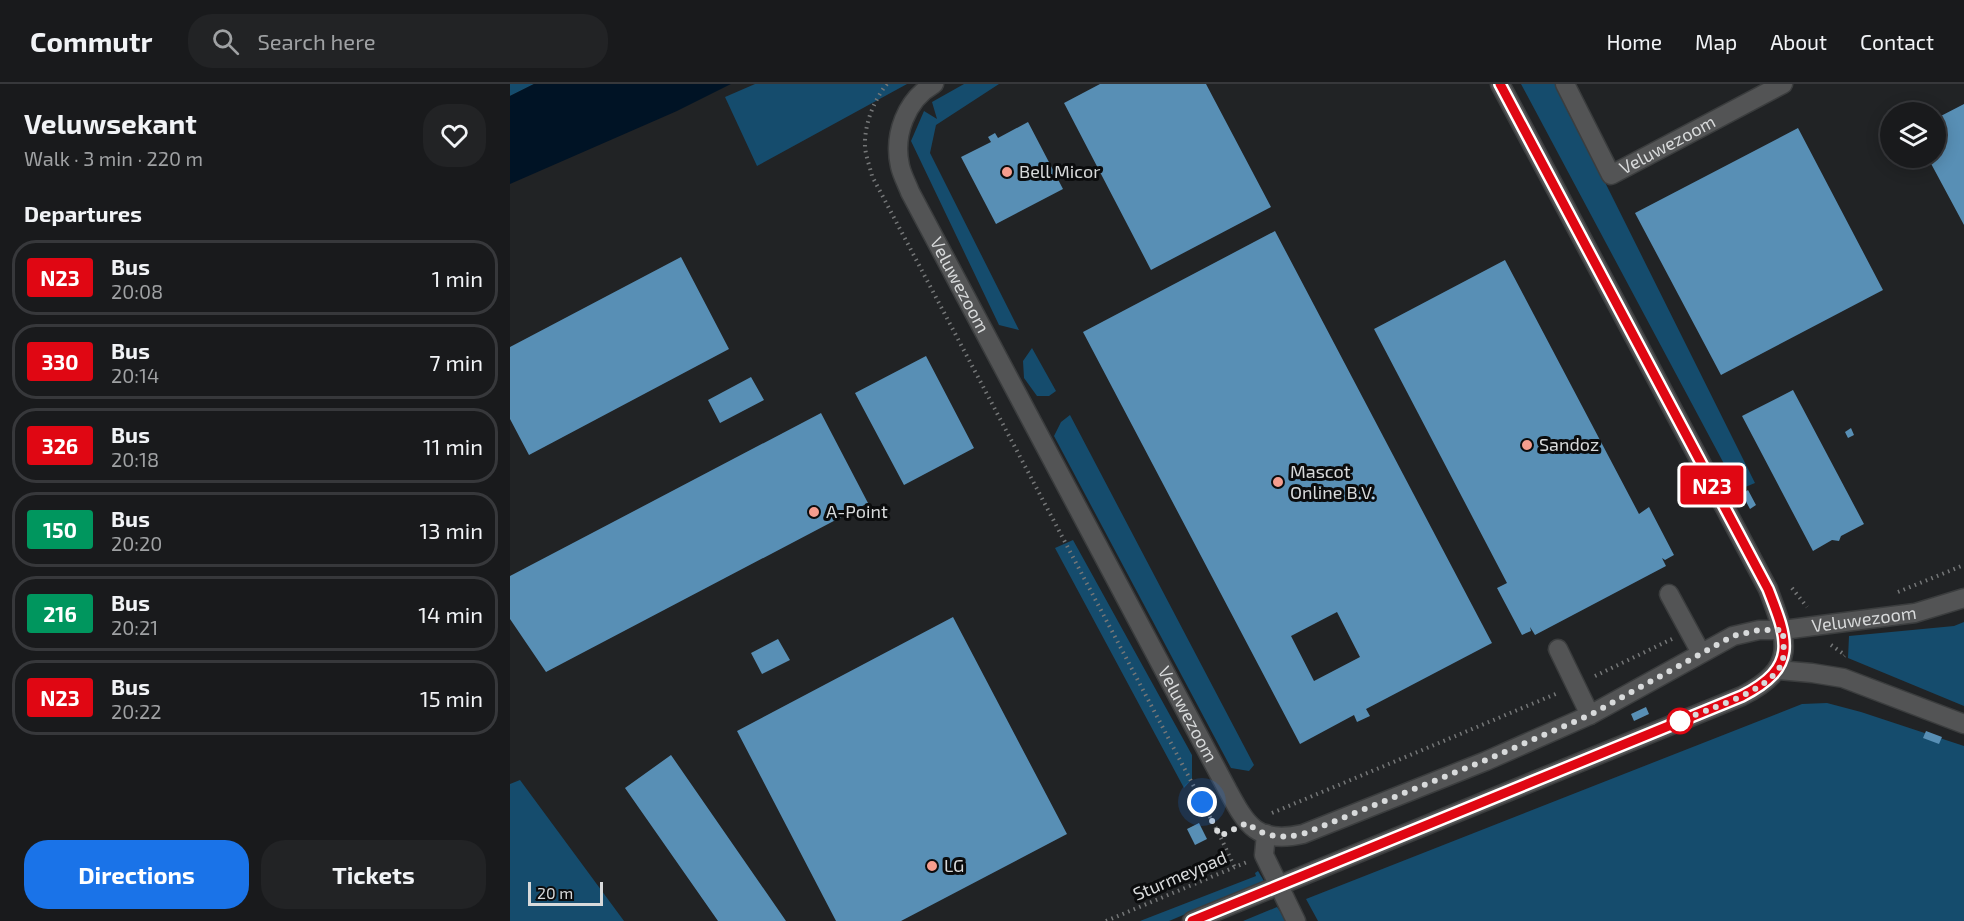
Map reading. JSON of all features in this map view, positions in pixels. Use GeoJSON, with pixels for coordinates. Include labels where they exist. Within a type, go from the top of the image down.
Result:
{"type":"FeatureCollection","features":[{"type":"Feature","properties":{"kind":"street","name":"Veluwezoom"},"geometry":{"type":"LineString","coordinates":[[934,84],[925,89],[909,106],[900,134],[898,143],[900,165],[910,192],[1226,787],[1247,823],[1256,830],[1271,837],[1287,838],[1303,834],[1486,760],[1590,715],[1733,636],[1759,630],[1783,630],[1915,613],[1964,598]]}},
{"type":"Feature","properties":{"kind":"street"},"geometry":{"type":"LineString","coordinates":[[1192,921],[1742,696],[1777,670],[1782,662],[1783,630],[1768,589],[1500,84]]}},
{"type":"Feature","properties":{"kind":"street","name":"Veluwezoom"},"geometry":{"type":"LineString","coordinates":[[1565,84],[1611,176],[1783,84]]}},
{"type":"Feature","properties":{"kind":"street"},"geometry":{"type":"LineString","coordinates":[[1669,594],[1701,653]]}},
{"type":"Feature","properties":{"kind":"street"},"geometry":{"type":"LineString","coordinates":[[1558,650],[1590,715]]}},
{"type":"Feature","properties":{"kind":"street"},"geometry":{"type":"LineString","coordinates":[[1777,670],[1843,678],[1964,724]]}},
{"type":"Feature","properties":{"kind":"street"},"geometry":{"type":"LineString","coordinates":[[1266,834],[1264,855],[1296,921]]}},
{"type":"Feature","properties":{"kind":"path"},"geometry":{"type":"LineString","coordinates":[[887,84],[872,110],[866,128],[865,148],[872,176],[1235,868]]}},
{"type":"Feature","properties":{"kind":"path"},"geometry":{"type":"LineString","coordinates":[[1893,594],[1964,565]]}},
{"type":"Feature","properties":{"kind":"path"},"geometry":{"type":"LineString","coordinates":[[1792,588],[1808,608],[1817,609]]}},
{"type":"Feature","properties":{"kind":"path"},"geometry":{"type":"LineString","coordinates":[[1775,608],[1800,598]]}},
{"type":"Feature","properties":{"kind":"path"},"geometry":{"type":"LineString","coordinates":[[1220,836],[1575,685],[1689,632]]}},
{"type":"Feature","properties":{"kind":"path","name":"Sturmeypad"},"geometry":{"type":"LineString","coordinates":[[1106,921],[1264,855]]}},
{"type":"Feature","properties":{"kind":"shaded area"},"geometry":{"type":"Polygon","coordinates":[[[510,84],[534,84],[510,96],[510,84]]]}},
{"type":"Feature","properties":{"kind":"shaded area"},"geometry":{"type":"Polygon","coordinates":[[[534,84],[731,84],[677,111],[510,184],[510,96],[534,84]]]}},
{"type":"Feature","properties":{"kind":"shaded area"},"geometry":{"type":"Polygon","coordinates":[[[755,84],[907,84],[757,166],[725,97],[755,84]]]}},
{"type":"Feature","properties":{"kind":"shaded area"},"geometry":{"type":"Polygon","coordinates":[[[964,84],[999,84],[936,125],[930,153],[1019,330],[999,325],[911,141],[924,111],[937,119],[932,102],[964,84]]]}},
{"type":"Feature","properties":{"kind":"shaded area"},"geometry":{"type":"Polygon","coordinates":[[[1521,84],[1556,84],[1755,483],[1738,490],[1521,84]]]}},
{"type":"Feature","properties":{"kind":"shaded area"},"geometry":{"type":"Polygon","coordinates":[[[1032,348],[1056,391],[1049,396],[1037,396],[1024,378],[1023,361],[1032,348]]]}},
{"type":"Feature","properties":{"kind":"shaded area"},"geometry":{"type":"Polygon","coordinates":[[[1070,415],[1254,765],[1249,771],[1231,768],[1054,436],[1061,422],[1070,415]]]}},
{"type":"Feature","properties":{"kind":"shaded area"},"geometry":{"type":"Polygon","coordinates":[[[1073,540],[1192,755],[1192,779],[1184,788],[1055,548],[1073,540]]]}},
{"type":"Feature","properties":{"kind":"shaded area"},"geometry":{"type":"Polygon","coordinates":[[[1964,622],[1964,706],[1848,658],[1849,636],[1954,626],[1964,622]]]}},
{"type":"Feature","properties":{"kind":"shaded area"},"geometry":{"type":"Polygon","coordinates":[[[1827,703],[1964,746],[1964,921],[1318,921],[1306,899],[1802,704],[1827,703]]]}},
{"type":"Feature","properties":{"kind":"shaded area"},"geometry":{"type":"Polygon","coordinates":[[[520,780],[624,921],[510,921],[510,784],[520,780]]]}},
{"type":"Feature","properties":{"kind":"shaded area"},"geometry":{"type":"Polygon","coordinates":[[[1258,871],[1264,881],[1169,921],[1140,921],[1256,876],[1255,873],[1258,871]]]}},
{"type":"Feature","properties":{"kind":"shaded area"},"geometry":{"type":"Polygon","coordinates":[[[1277,907],[1287,921],[1243,921],[1277,907]]]}},
{"type":"Feature","properties":{"kind":"building"},"geometry":{"type":"Polygon","coordinates":[[[1100,84],[1206,84],[1271,207],[1151,270],[1064,103],[1100,84]]]}},
{"type":"Feature","properties":{"kind":"building"},"geometry":{"type":"Polygon","coordinates":[[[1964,104],[1964,225],[1933,168],[1946,168],[1946,113],[1964,104]]]}},
{"type":"Feature","properties":{"kind":"building"},"geometry":{"type":"Polygon","coordinates":[[[1028,122],[1063,189],[996,224],[961,157],[991,142],[988,137],[995,133],[998,138],[1028,122]]]}},
{"type":"Feature","properties":{"kind":"building"},"geometry":{"type":"Polygon","coordinates":[[[1798,128],[1883,290],[1721,375],[1635,213],[1798,128]]]}},
{"type":"Feature","properties":{"kind":"building"},"geometry":{"type":"Polygon","coordinates":[[[1275,231],[1492,643],[1366,709],[1370,716],[1357,722],[1354,715],[1300,744],[1083,332],[1275,231]],[[1337,612],[1291,636],[1314,681],[1360,657],[1337,612]]]}},
{"type":"Feature","properties":{"kind":"building"},"geometry":{"type":"Polygon","coordinates":[[[681,257],[729,349],[529,455],[510,419],[510,347],[681,257]]]}},
{"type":"Feature","properties":{"kind":"building"},"geometry":{"type":"Polygon","coordinates":[[[1505,260],[1639,514],[1649,507],[1674,555],[1665,560],[1662,558],[1666,566],[1535,635],[1530,627],[1531,631],[1522,635],[1497,588],[1507,583],[1374,329],[1505,260]]]}},
{"type":"Feature","properties":{"kind":"building"},"geometry":{"type":"Polygon","coordinates":[[[926,356],[974,448],[904,485],[855,393],[926,356]]]}},
{"type":"Feature","properties":{"kind":"building"},"geometry":{"type":"Polygon","coordinates":[[[751,377],[764,400],[720,423],[708,400],[751,377]]]}},
{"type":"Feature","properties":{"kind":"building"},"geometry":{"type":"Polygon","coordinates":[[[1793,390],[1864,524],[1841,536],[1839,541],[1832,540],[1813,551],[1742,416],[1793,390]]]}},
{"type":"Feature","properties":{"kind":"building"},"geometry":{"type":"Polygon","coordinates":[[[821,413],[868,503],[546,672],[510,619],[510,576],[821,413]]]}},
{"type":"Feature","properties":{"kind":"building"},"geometry":{"type":"Polygon","coordinates":[[[1851,428],[1854,435],[1848,438],[1845,432],[1851,428]]]}},
{"type":"Feature","properties":{"kind":"building"},"geometry":{"type":"Polygon","coordinates":[[[1748,490],[1756,505],[1750,509],[1742,494],[1748,490]]]}},
{"type":"Feature","properties":{"kind":"building"},"geometry":{"type":"Polygon","coordinates":[[[953,617],[1067,834],[901,921],[836,921],[737,731],[953,617]]]}},
{"type":"Feature","properties":{"kind":"building"},"geometry":{"type":"Polygon","coordinates":[[[778,639],[790,660],[762,674],[751,653],[778,639]]]}},
{"type":"Feature","properties":{"kind":"building"},"geometry":{"type":"Polygon","coordinates":[[[1646,707],[1649,714],[1634,721],[1631,714],[1646,707]]]}},
{"type":"Feature","properties":{"kind":"building"},"geometry":{"type":"Polygon","coordinates":[[[1926,731],[1942,737],[1939,744],[1923,738],[1926,731]]]}},
{"type":"Feature","properties":{"kind":"building"},"geometry":{"type":"Polygon","coordinates":[[[671,755],[786,921],[718,921],[625,788],[671,755]]]}},
{"type":"Feature","properties":{"kind":"building"},"geometry":{"type":"Polygon","coordinates":[[[1199,823],[1207,839],[1195,845],[1187,829],[1199,823]]]}},
{"type":"Feature","properties":{"kind":"bus line","name":"N23"},"geometry":{"type":"LineString","coordinates":[[1192,921],[1742,696],[1770,678],[1782,662],[1783,630],[1768,589],[1500,84]]}},
{"type":"Feature","properties":{"kind":"place","name":"Bell Micor"},"geometry":{"type":"Point","coordinates":[1007,172]}},
{"type":"Feature","properties":{"kind":"place","name":"Sandoz"},"geometry":{"type":"Point","coordinates":[1527,445]}},
{"type":"Feature","properties":{"kind":"place","name":"Mascot Online B.V."},"geometry":{"type":"Point","coordinates":[1278,482]}},
{"type":"Feature","properties":{"kind":"place","name":"A-Point"},"geometry":{"type":"Point","coordinates":[814,512]}},
{"type":"Feature","properties":{"kind":"place","name":"LG"},"geometry":{"type":"Point","coordinates":[932,866]}},
{"type":"Feature","properties":{"kind":"route"},"geometry":{"type":"LineString","coordinates":[[1202,802],[1220,836],[1247,823],[1271,837],[1287,838],[1303,834],[1590,715],[1733,636],[1759,630],[1783,630],[1782,662],[1770,678],[1742,696],[1680,721]]}}]}
